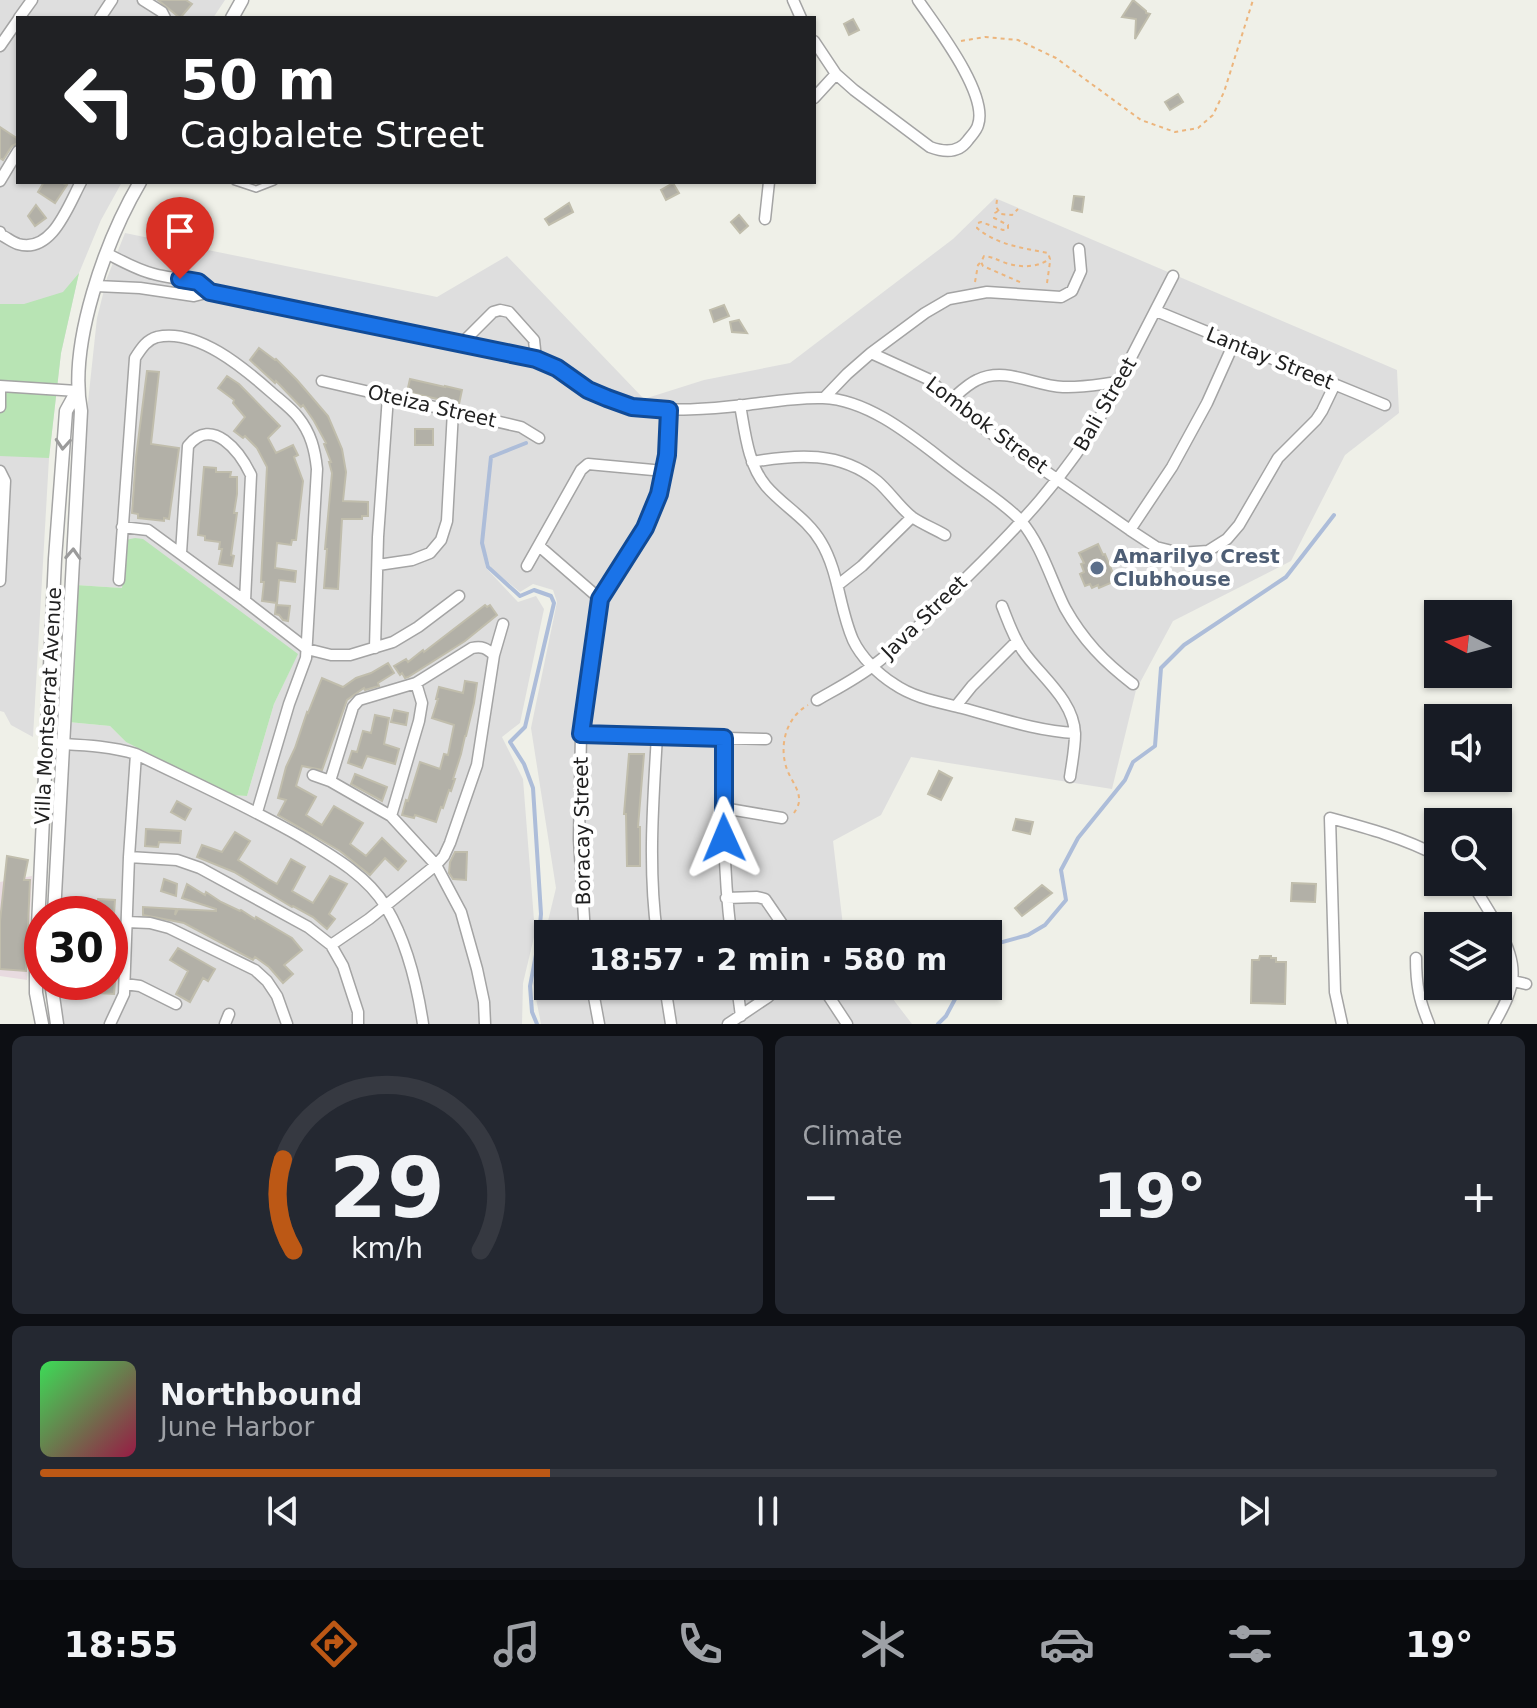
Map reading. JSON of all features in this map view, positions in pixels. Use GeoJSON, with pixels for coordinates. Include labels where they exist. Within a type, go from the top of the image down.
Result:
{"type":"FeatureCollection","features":[{"type":"Feature","properties":{"kind":"street"},"geometry":{"type":"LineString","coordinates":[[143,0],[164,16]]}},
{"type":"Feature","properties":{"kind":"street"},"geometry":{"type":"LineString","coordinates":[[816,44],[836,74],[930,147],[944,152],[963,147],[979,124],[978,98],[948,44],[918,0]]}},
{"type":"Feature","properties":{"kind":"street"},"geometry":{"type":"LineString","coordinates":[[0,46],[16,23]]}},
{"type":"Feature","properties":{"kind":"street"},"geometry":{"type":"LineString","coordinates":[[816,96],[836,74]]}},
{"type":"Feature","properties":{"kind":"street"},"geometry":{"type":"LineString","coordinates":[[0,181],[16,154]]}},
{"type":"Feature","properties":{"kind":"street"},"geometry":{"type":"LineString","coordinates":[[0,232],[17,244],[35,245],[51,236],[80,184]]}},
{"type":"Feature","properties":{"kind":"street","name":"Villa Montserrat Avenue"},"geometry":{"type":"LineString","coordinates":[[55,896],[81,411],[77,391],[86,321],[96,286],[119,222],[139,184]]}},
{"type":"Feature","properties":{"kind":"street"},"geometry":{"type":"LineString","coordinates":[[765,219],[769,184]]}},
{"type":"Feature","properties":{"kind":"street"},"geometry":{"type":"LineString","coordinates":[[824,398],[871,353],[949,299],[987,292],[1061,297],[1072,291],[1081,271],[1079,249]]}},
{"type":"Feature","properties":{"kind":"street"},"geometry":{"type":"LineString","coordinates":[[106,253],[153,274],[198,282],[210,292]]}},
{"type":"Feature","properties":{"kind":"street","name":"Bali Street"},"geometry":{"type":"LineString","coordinates":[[1021,520],[1058,479],[1091,433],[1173,276]]}},
{"type":"Feature","properties":{"kind":"street"},"geometry":{"type":"LineString","coordinates":[[96,286],[194,296],[210,292],[536,359],[557,368],[588,390],[632,407],[669,410],[824,398],[852,404],[878,415],[1021,520],[1066,609],[1086,641],[1106,663],[1133,684]]}},
{"type":"Feature","properties":{"kind":"street"},"geometry":{"type":"LineString","coordinates":[[461,344],[493,312],[500,310],[509,312],[534,340],[536,359]]}},
{"type":"Feature","properties":{"kind":"street","name":"Lantay Street"},"geometry":{"type":"LineString","coordinates":[[1156,311],[1385,405]]}},
{"type":"Feature","properties":{"kind":"street"},"geometry":{"type":"LineString","coordinates":[[119,580],[135,358],[145,343],[156,337],[195,340],[226,356],[255,378],[299,418],[314,445],[317,469],[307,649],[257,812]]}},
{"type":"Feature","properties":{"kind":"street"},"geometry":{"type":"LineString","coordinates":[[1130,530],[1172,467],[1207,403],[1234,343]]}},
{"type":"Feature","properties":{"kind":"street","name":"Lombok Street"},"geometry":{"type":"LineString","coordinates":[[871,353],[928,379],[985,429],[1130,530],[1156,547],[1180,553],[1208,551],[1227,539],[1239,525],[1278,458],[1316,420],[1335,384]]}},
{"type":"Feature","properties":{"kind":"street"},"geometry":{"type":"LineString","coordinates":[[952,399],[977,380],[996,375],[1066,388],[1119,382]]}},
{"type":"Feature","properties":{"kind":"street","name":"Oteiza Street"},"geometry":{"type":"LineString","coordinates":[[322,381],[521,427],[539,438]]}},
{"type":"Feature","properties":{"kind":"street"},"geometry":{"type":"LineString","coordinates":[[0,407],[0,389],[77,391]]}},
{"type":"Feature","properties":{"kind":"street","name":"Villa Montserrat Avenue"},"geometry":{"type":"LineString","coordinates":[[42,1024],[36,993],[36,969],[55,559],[66,411],[77,391]]}},
{"type":"Feature","properties":{"kind":"street"},"geometry":{"type":"LineString","coordinates":[[375,648],[388,396]]}},
{"type":"Feature","properties":{"kind":"street"},"geometry":{"type":"LineString","coordinates":[[740,405],[752,462],[765,485],[806,520],[821,540],[838,585],[854,643],[872,666],[895,685],[917,696],[1043,730],[1075,733]]}},
{"type":"Feature","properties":{"kind":"street","name":"Boracay Street"},"geometry":{"type":"LineString","coordinates":[[584,920],[579,839],[581,734],[600,599],[645,528],[659,494],[667,455],[669,410]]}},
{"type":"Feature","properties":{"kind":"street"},"geometry":{"type":"LineString","coordinates":[[378,565],[398,563],[430,553],[441,540],[447,521],[453,411]]}},
{"type":"Feature","properties":{"kind":"street"},"geometry":{"type":"LineString","coordinates":[[181,553],[188,446],[195,437],[206,433],[217,435],[243,459],[251,475],[245,601]]}},
{"type":"Feature","properties":{"kind":"street"},"geometry":{"type":"LineString","coordinates":[[752,462],[806,455],[830,457],[861,469],[880,483],[912,517],[945,535]]}},
{"type":"Feature","properties":{"kind":"street"},"geometry":{"type":"LineString","coordinates":[[527,566],[581,470],[588,464],[664,471]]}},
{"type":"Feature","properties":{"kind":"street"},"geometry":{"type":"LineString","coordinates":[[0,471],[5,481],[0,581]]}},
{"type":"Feature","properties":{"kind":"street"},"geometry":{"type":"LineString","coordinates":[[838,585],[912,517]]}},
{"type":"Feature","properties":{"kind":"street","name":"Java Street"},"geometry":{"type":"LineString","coordinates":[[817,700],[872,666],[899,644],[1021,520]]}},
{"type":"Feature","properties":{"kind":"street"},"geometry":{"type":"LineString","coordinates":[[122,527],[148,530],[307,649],[331,655],[350,655],[393,642],[459,596]]}},
{"type":"Feature","properties":{"kind":"street"},"geometry":{"type":"LineString","coordinates":[[539,546],[600,599]]}},
{"type":"Feature","properties":{"kind":"street"},"geometry":{"type":"LineString","coordinates":[[1002,606],[1017,641],[1070,713],[1075,733],[1070,777]]}},
{"type":"Feature","properties":{"kind":"street"},"geometry":{"type":"LineString","coordinates":[[331,945],[369,919],[444,856],[477,765],[494,655],[503,624]]}},
{"type":"Feature","properties":{"kind":"street"},"geometry":{"type":"LineString","coordinates":[[956,706],[1017,641]]}},
{"type":"Feature","properties":{"kind":"street"},"geometry":{"type":"LineString","coordinates":[[330,781],[353,707],[359,700],[416,683],[472,648],[487,649],[494,655]]}},
{"type":"Feature","properties":{"kind":"street"},"geometry":{"type":"LineString","coordinates":[[391,816],[419,721],[422,703],[416,683]]}},
{"type":"Feature","properties":{"kind":"street"},"geometry":{"type":"LineString","coordinates":[[581,734],[766,739]]}},
{"type":"Feature","properties":{"kind":"street"},"geometry":{"type":"LineString","coordinates":[[656,920],[652,830],[657,736]]}},
{"type":"Feature","properties":{"kind":"street"},"geometry":{"type":"LineString","coordinates":[[724,738],[723,808],[729,920]]}},
{"type":"Feature","properties":{"kind":"street"},"geometry":{"type":"LineString","coordinates":[[47,743],[107,747],[136,754],[257,812],[356,871],[385,905],[404,946],[423,1024]]}},
{"type":"Feature","properties":{"kind":"street"},"geometry":{"type":"LineString","coordinates":[[128,896],[136,754]]}},
{"type":"Feature","properties":{"kind":"street"},"geometry":{"type":"LineString","coordinates":[[313,775],[330,781],[391,816],[436,865],[461,912],[477,969],[485,1024]]}},
{"type":"Feature","properties":{"kind":"street"},"geometry":{"type":"LineString","coordinates":[[723,808],[782,818]]}},
{"type":"Feature","properties":{"kind":"street"},"geometry":{"type":"LineString","coordinates":[[1342,1024],[1335,992],[1330,818],[1424,848]]}},
{"type":"Feature","properties":{"kind":"street"},"geometry":{"type":"LineString","coordinates":[[129,857],[177,860],[200,868],[308,927],[331,945],[343,966],[358,1012],[358,1024]]}},
{"type":"Feature","properties":{"kind":"street"},"geometry":{"type":"LineString","coordinates":[[726,898],[765,899],[779,920]]}},
{"type":"Feature","properties":{"kind":"street"},"geometry":{"type":"LineString","coordinates":[[128,922],[169,928],[255,970],[277,996],[287,1024]]}},
{"type":"Feature","properties":{"kind":"street"},"geometry":{"type":"LineString","coordinates":[[1416,958],[1420,1004],[1429,1024]]}},
{"type":"Feature","properties":{"kind":"street"},"geometry":{"type":"LineString","coordinates":[[1494,1024],[1513,981],[1512,962]]}},
{"type":"Feature","properties":{"kind":"street"},"geometry":{"type":"LineString","coordinates":[[1513,981],[1526,984]]}},
{"type":"Feature","properties":{"kind":"street"},"geometry":{"type":"LineString","coordinates":[[128,984],[140,986],[176,1004]]}},
{"type":"Feature","properties":{"kind":"street"},"geometry":{"type":"LineString","coordinates":[[54,1000],[57,1024]]}},
{"type":"Feature","properties":{"kind":"street"},"geometry":{"type":"LineString","coordinates":[[110,1024],[123,1000]]}},
{"type":"Feature","properties":{"kind":"street"},"geometry":{"type":"LineString","coordinates":[[595,1000],[599,1024]]}},
{"type":"Feature","properties":{"kind":"street"},"geometry":{"type":"LineString","coordinates":[[667,1000],[671,1024]]}},
{"type":"Feature","properties":{"kind":"street"},"geometry":{"type":"LineString","coordinates":[[739,1000],[741,1016]]}},
{"type":"Feature","properties":{"kind":"street"},"geometry":{"type":"LineString","coordinates":[[728,1024],[762,1000]]}},
{"type":"Feature","properties":{"kind":"street"},"geometry":{"type":"LineString","coordinates":[[831,1000],[847,1024]]}},
{"type":"Feature","properties":{"kind":"lane"},"geometry":{"type":"LineString","coordinates":[[241,184],[256,189],[269,184]]}},
{"type":"Feature","properties":{"kind":"path"},"geometry":{"type":"LineString","coordinates":[[948,44],[985,37],[1018,40],[1056,58],[1141,120],[1175,132],[1198,128],[1213,115],[1224,92],[1253,0]]}},
{"type":"Feature","properties":{"kind":"path"},"geometry":{"type":"LineString","coordinates":[[997,200],[996,207],[1001,214],[1012,215],[1018,209]]}},
{"type":"Feature","properties":{"kind":"path"},"geometry":{"type":"LineString","coordinates":[[981,262],[983,266],[1020,281],[1040,296],[1050,259],[1048,253],[1014,247],[977,228],[981,222],[1008,229],[1008,225],[994,218],[998,211]]}},
{"type":"Feature","properties":{"kind":"path"},"geometry":{"type":"LineString","coordinates":[[972,294],[978,265],[984,256],[1021,266],[1034,266],[1050,259]]}},
{"type":"Feature","properties":{"kind":"path"},"geometry":{"type":"LineString","coordinates":[[782,818],[795,812],[799,802],[798,791],[783,755],[788,725],[799,710],[817,700]]}},
{"type":"Feature","properties":{"kind":"shaded area"},"geometry":{"type":"Polygon","coordinates":[[[0,0],[225,0],[214,16],[16,16],[16,184],[121,184],[101,220],[79,273],[61,353],[49,458],[33,737],[11,725],[4,712],[0,711],[0,0]]]}},
{"type":"Feature","properties":{"kind":"shaded area"},"geometry":{"type":"Polygon","coordinates":[[[995,198],[1397,370],[1399,413],[1345,455],[1291,561],[1173,621],[1136,690],[1112,789],[911,757],[881,815],[833,841],[842,920],[548,920],[556,888],[531,728],[557,602],[553,590],[533,584],[520,592],[491,568],[483,544],[492,461],[489,465],[482,542],[486,568],[518,602],[536,596],[544,609],[520,723],[502,737],[523,779],[534,920],[534,937],[523,983],[522,1024],[62,1024],[59,1000],[128,1000],[128,896],[60,896],[68,722],[110,726],[126,742],[230,795],[247,796],[274,704],[297,655],[126,540],[122,588],[76,585],[97,318],[107,278],[125,233],[437,297],[507,256],[644,399],[704,380],[790,363],[953,239],[995,198]]]}},
{"type":"Feature","properties":{"kind":"shaded area"},"geometry":{"type":"Polygon","coordinates":[[[32,876],[31,896],[24,896],[24,980],[0,976],[0,882],[32,876]]]}},
{"type":"Feature","properties":{"kind":"shaded area"},"geometry":{"type":"Polygon","coordinates":[[[536,1000],[894,1000],[912,1024],[541,1024],[536,1000]]]}},
{"type":"Feature","properties":{"kind":"green space"},"geometry":{"type":"Polygon","coordinates":[[[79,273],[61,353],[49,458],[0,456],[0,304],[24,304],[63,292],[79,273]]]}},
{"type":"Feature","properties":{"kind":"green space"},"geometry":{"type":"Polygon","coordinates":[[[143,539],[298,654],[274,704],[247,796],[230,795],[126,742],[110,726],[68,722],[76,585],[122,588],[126,540],[143,539]]]}},
{"type":"Feature","properties":{"kind":"building"},"geometry":{"type":"Polygon","coordinates":[[[158,0],[186,0],[192,4],[182,16],[158,0]]]}},
{"type":"Feature","properties":{"kind":"building"},"geometry":{"type":"Polygon","coordinates":[[[1133,0],[1150,14],[1135,39],[1136,19],[1122,17],[1133,0]]]}},
{"type":"Feature","properties":{"kind":"building"},"geometry":{"type":"Polygon","coordinates":[[[853,19],[859,30],[849,35],[844,24],[853,19]]]}},
{"type":"Feature","properties":{"kind":"building"},"geometry":{"type":"Polygon","coordinates":[[[1178,94],[1183,102],[1170,110],[1165,102],[1178,94]]]}},
{"type":"Feature","properties":{"kind":"building"},"geometry":{"type":"Polygon","coordinates":[[[0,127],[16,138],[16,144],[3,160],[0,158],[0,127]]]}},
{"type":"Feature","properties":{"kind":"building"},"geometry":{"type":"Polygon","coordinates":[[[43,184],[67,185],[55,203],[38,192],[43,184]]]}},
{"type":"Feature","properties":{"kind":"building"},"geometry":{"type":"Polygon","coordinates":[[[674,184],[679,193],[666,200],[661,190],[674,184]]]}},
{"type":"Feature","properties":{"kind":"building"},"geometry":{"type":"Polygon","coordinates":[[[1074,196],[1084,197],[1082,212],[1072,210],[1074,196]]]}},
{"type":"Feature","properties":{"kind":"building"},"geometry":{"type":"Polygon","coordinates":[[[569,203],[573,212],[549,225],[545,219],[569,203]]]}},
{"type":"Feature","properties":{"kind":"building"},"geometry":{"type":"Polygon","coordinates":[[[36,205],[46,218],[35,226],[28,216],[36,205]]]}},
{"type":"Feature","properties":{"kind":"building"},"geometry":{"type":"Polygon","coordinates":[[[739,215],[748,226],[740,233],[731,222],[739,215]]]}},
{"type":"Feature","properties":{"kind":"building"},"geometry":{"type":"Polygon","coordinates":[[[724,305],[729,316],[714,322],[710,310],[724,305]]]}},
{"type":"Feature","properties":{"kind":"building"},"geometry":{"type":"Polygon","coordinates":[[[739,320],[747,333],[732,332],[730,322],[739,320]]]}},
{"type":"Feature","properties":{"kind":"building"},"geometry":{"type":"Polygon","coordinates":[[[259,348],[276,359],[328,416],[342,449],[346,472],[343,501],[368,502],[368,516],[342,519],[338,589],[324,588],[332,473],[326,443],[303,405],[301,407],[250,360],[259,348]]]}},
{"type":"Feature","properties":{"kind":"building"},"geometry":{"type":"Polygon","coordinates":[[[147,371],[159,372],[151,444],[179,448],[169,519],[164,518],[164,521],[138,518],[138,514],[132,513],[147,371]]]}},
{"type":"Feature","properties":{"kind":"building"},"geometry":{"type":"Polygon","coordinates":[[[227,376],[239,384],[280,426],[268,438],[276,453],[293,445],[298,455],[294,457],[303,481],[296,540],[292,540],[291,545],[277,543],[275,568],[296,571],[295,582],[279,580],[277,603],[262,601],[267,467],[257,448],[245,436],[243,438],[234,431],[245,417],[233,403],[234,400],[218,388],[227,376]]]}},
{"type":"Feature","properties":{"kind":"building"},"geometry":{"type":"Polygon","coordinates":[[[410,379],[462,390],[459,404],[407,392],[410,379]]]}},
{"type":"Feature","properties":{"kind":"building"},"geometry":{"type":"Polygon","coordinates":[[[415,429],[433,429],[433,445],[415,445],[415,429]]]}},
{"type":"Feature","properties":{"kind":"building"},"geometry":{"type":"Polygon","coordinates":[[[204,467],[216,468],[216,472],[231,472],[230,477],[237,477],[232,566],[219,564],[220,542],[205,540],[205,536],[198,535],[204,467]]]}},
{"type":"Feature","properties":{"kind":"building","name":"Amarilyo Crest Clubhouse"},"geometry":{"type":"Polygon","coordinates":[[[1098,544],[1115,578],[1111,580],[1113,582],[1092,588],[1090,584],[1085,586],[1080,574],[1084,572],[1081,564],[1084,563],[1079,553],[1098,544]]]}},
{"type":"Feature","properties":{"kind":"building"},"geometry":{"type":"Polygon","coordinates":[[[276,605],[290,606],[288,621],[275,614],[276,605]]]}},
{"type":"Feature","properties":{"kind":"building"},"geometry":{"type":"Polygon","coordinates":[[[485,605],[490,605],[497,615],[465,641],[408,677],[405,678],[402,673],[400,675],[394,666],[424,652],[485,605]]]}},
{"type":"Feature","properties":{"kind":"building"},"geometry":{"type":"Polygon","coordinates":[[[388,663],[394,673],[378,683],[379,686],[364,688],[347,700],[322,770],[302,766],[296,786],[316,797],[306,815],[322,825],[334,806],[363,823],[350,844],[366,856],[382,838],[406,861],[398,870],[385,858],[370,875],[340,851],[278,815],[286,800],[278,798],[286,767],[322,678],[343,687],[388,663]]]}},
{"type":"Feature","properties":{"kind":"building"},"geometry":{"type":"Polygon","coordinates":[[[465,681],[477,683],[451,791],[436,822],[415,815],[414,818],[402,815],[420,762],[440,769],[444,754],[448,755],[454,725],[432,718],[439,687],[463,693],[465,681]]]}},
{"type":"Feature","properties":{"kind":"building"},"geometry":{"type":"Polygon","coordinates":[[[394,710],[408,713],[406,725],[391,722],[394,710]]]}},
{"type":"Feature","properties":{"kind":"building"},"geometry":{"type":"Polygon","coordinates":[[[375,715],[389,718],[384,744],[399,749],[395,764],[367,756],[362,768],[348,763],[352,751],[357,752],[363,731],[371,733],[375,715]]]}},
{"type":"Feature","properties":{"kind":"building"},"geometry":{"type":"Polygon","coordinates":[[[629,754],[644,754],[638,827],[640,866],[627,866],[624,814],[629,754]]]}},
{"type":"Feature","properties":{"kind":"building"},"geometry":{"type":"Polygon","coordinates":[[[939,771],[952,778],[941,800],[928,794],[939,771]]]}},
{"type":"Feature","properties":{"kind":"building"},"geometry":{"type":"Polygon","coordinates":[[[355,774],[387,787],[382,801],[351,784],[355,774]]]}},
{"type":"Feature","properties":{"kind":"building"},"geometry":{"type":"Polygon","coordinates":[[[177,801],[191,809],[185,820],[171,812],[177,801]]]}},
{"type":"Feature","properties":{"kind":"building"},"geometry":{"type":"Polygon","coordinates":[[[1016,819],[1033,822],[1030,834],[1013,830],[1016,819]]]}},
{"type":"Feature","properties":{"kind":"building"},"geometry":{"type":"Polygon","coordinates":[[[146,829],[181,831],[180,843],[159,842],[158,847],[145,846],[146,829]]]}},
{"type":"Feature","properties":{"kind":"building"},"geometry":{"type":"Polygon","coordinates":[[[235,832],[250,841],[238,860],[277,884],[291,859],[305,867],[292,891],[313,903],[330,876],[347,884],[329,914],[335,919],[327,929],[313,917],[234,872],[197,857],[202,845],[222,852],[235,832]]]}},
{"type":"Feature","properties":{"kind":"building"},"geometry":{"type":"Polygon","coordinates":[[[455,852],[467,852],[466,880],[453,879],[449,873],[455,852]]]}},
{"type":"Feature","properties":{"kind":"building"},"geometry":{"type":"Polygon","coordinates":[[[7,856],[28,860],[24,880],[30,880],[29,896],[24,896],[24,971],[0,969],[0,921],[7,856]]]}},
{"type":"Feature","properties":{"kind":"building"},"geometry":{"type":"Polygon","coordinates":[[[164,879],[177,884],[176,896],[161,891],[164,879]]]}},
{"type":"Feature","properties":{"kind":"building"},"geometry":{"type":"Polygon","coordinates":[[[1292,883],[1316,884],[1315,902],[1291,901],[1292,883]]]}},
{"type":"Feature","properties":{"kind":"building"},"geometry":{"type":"Polygon","coordinates":[[[187,884],[292,938],[302,950],[284,965],[293,974],[283,983],[255,957],[253,960],[184,923],[143,915],[143,907],[176,909],[175,915],[178,909],[216,911],[182,898],[187,884]]]}},
{"type":"Feature","properties":{"kind":"building"},"geometry":{"type":"Polygon","coordinates":[[[1042,885],[1052,893],[1022,916],[1015,908],[1042,885]]]}},
{"type":"Feature","properties":{"kind":"building"},"geometry":{"type":"Polygon","coordinates":[[[178,948],[215,969],[208,981],[203,978],[190,1002],[176,994],[188,971],[170,960],[178,948]]]}},
{"type":"Feature","properties":{"kind":"building"},"geometry":{"type":"Polygon","coordinates":[[[1260,956],[1271,956],[1276,958],[1276,962],[1286,962],[1285,1004],[1251,1003],[1252,960],[1259,960],[1260,956]]]}},
{"type":"Feature","properties":{"kind":"waterway"},"geometry":{"type":"LineString","coordinates":[[526,443],[491,457],[482,543],[488,567],[520,596],[534,590],[551,596],[554,603],[525,727],[510,742],[524,764],[533,788],[541,914],[530,986],[532,1012],[537,1024]]}},
{"type":"Feature","properties":{"kind":"waterway"},"geometry":{"type":"LineString","coordinates":[[1002,942],[1028,935],[1045,925],[1066,900],[1061,870],[1078,838],[1125,780],[1133,762],[1155,746],[1161,668],[1184,645],[1286,577],[1334,515]]}},
{"type":"Feature","properties":{"kind":"waterway"},"geometry":{"type":"LineString","coordinates":[[938,1024],[955,1000]]}},
{"type":"Feature","properties":{"kind":"place","name":"Amarilyo Crest Clubhouse"},"geometry":{"type":"Point","coordinates":[1097,568]}},
{"type":"Feature","properties":{"kind":"route"},"geometry":{"type":"LineString","coordinates":[[180,279],[198,282],[210,292],[536,359],[607,398],[632,407],[669,410],[667,455],[659,494],[645,528],[600,599],[581,734],[724,738],[724,838]]}}]}
